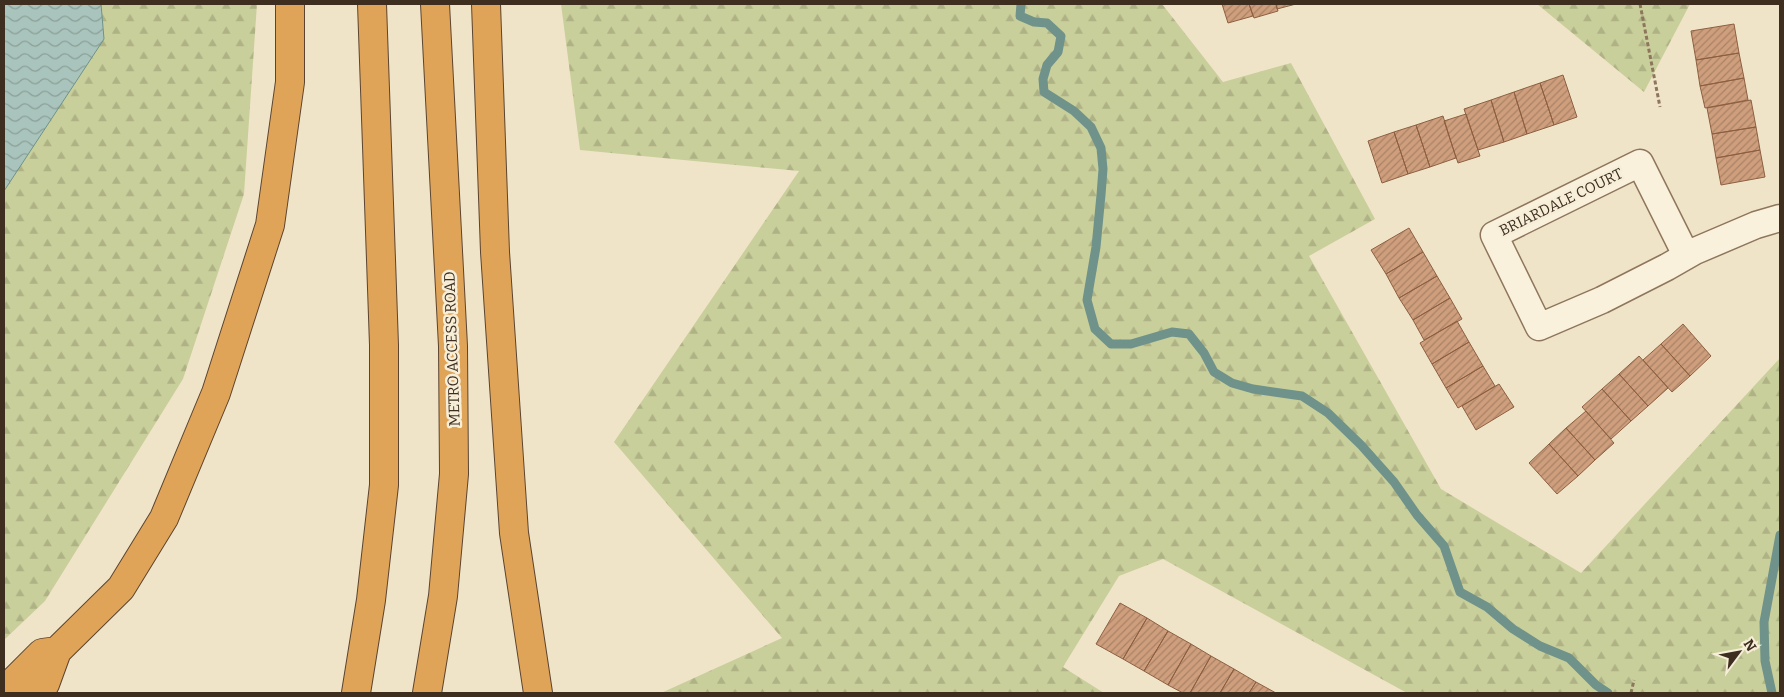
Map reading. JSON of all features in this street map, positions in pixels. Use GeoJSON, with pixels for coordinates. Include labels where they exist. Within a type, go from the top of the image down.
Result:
{"type":"FeatureCollection","features":[{"type":"Feature","properties":{"kind":"highway"},"geometry":{"type":"LineString","coordinates":[[34,693],[45,684],[57,651],[121,588],[164,518],[216,393],[270,225],[290,82],[290,4]]}},
{"type":"Feature","properties":{"kind":"highway"},"geometry":{"type":"LineString","coordinates":[[356,693],[371,600],[384,485],[384,345],[372,4]]}},
{"type":"Feature","properties":{"kind":"highway","name":"METRO ACCESS ROAD"},"geometry":{"type":"LineString","coordinates":[[427,693],[443,596],[454,474],[453,346],[435,4]]}},
{"type":"Feature","properties":{"kind":"highway"},"geometry":{"type":"LineString","coordinates":[[486,4],[495,252],[514,533],[538,693]]}},
{"type":"Feature","properties":{"kind":"highway"},"geometry":{"type":"LineString","coordinates":[[4,691],[42,653],[57,651]]}},
{"type":"Feature","properties":{"kind":"street","name":"BRIARDALE COURT"},"geometry":{"type":"LineString","coordinates":[[1686,255],[1640,163],[1494,236],[1539,327],[1602,300],[1667,268],[1686,255],[1756,225],[1780,218]]}},
{"type":"Feature","properties":{"kind":"path"},"geometry":{"type":"LineString","coordinates":[[1640,4],[1660,107]]}},
{"type":"Feature","properties":{"kind":"path"},"geometry":{"type":"LineString","coordinates":[[1631,693],[1634,680]]}},
{"type":"Feature","properties":{"kind":"green space"},"geometry":{"type":"Polygon","coordinates":[[[4,4],[257,4],[244,194],[183,379],[45,601],[4,640],[4,4]]]}},
{"type":"Feature","properties":{"kind":"green space"},"geometry":{"type":"Polygon","coordinates":[[[561,4],[1162,4],[1223,82],[1291,63],[1375,219],[1309,256],[1441,489],[1581,573],[1780,358],[1780,693],[1407,693],[1163,559],[1119,576],[1063,667],[1104,693],[661,693],[782,638],[614,442],[799,171],[580,150],[561,4]]]}},
{"type":"Feature","properties":{"kind":"green space"},"geometry":{"type":"Polygon","coordinates":[[[1537,4],[1690,4],[1644,92],[1537,4]]]}},
{"type":"Feature","properties":{"kind":"water"},"geometry":{"type":"Polygon","coordinates":[[[4,4],[101,4],[104,39],[4,191],[4,4]]]}},
{"type":"Feature","properties":{"kind":"building"},"geometry":{"type":"Polygon","coordinates":[[[1222,4],[1249,4],[1253,16],[1228,23],[1222,4]]]}},
{"type":"Feature","properties":{"kind":"building"},"geometry":{"type":"Polygon","coordinates":[[[1249,4],[1276,4],[1278,11],[1254,18],[1249,4]]]}},
{"type":"Feature","properties":{"kind":"building"},"geometry":{"type":"Polygon","coordinates":[[[1276,4],[1296,4],[1277,9],[1276,4]]]}},
{"type":"Feature","properties":{"kind":"building"},"geometry":{"type":"Polygon","coordinates":[[[1734,24],[1739,53],[1696,60],[1691,31],[1734,24]]]}},
{"type":"Feature","properties":{"kind":"building"},"geometry":{"type":"Polygon","coordinates":[[[1739,53],[1744,78],[1700,86],[1696,60],[1739,53]]]}},
{"type":"Feature","properties":{"kind":"building"},"geometry":{"type":"Polygon","coordinates":[[[1563,75],[1577,117],[1554,125],[1540,83],[1563,75]]]}},
{"type":"Feature","properties":{"kind":"building"},"geometry":{"type":"Polygon","coordinates":[[[1744,78],[1748,100],[1705,108],[1700,86],[1744,78]]]}},
{"type":"Feature","properties":{"kind":"building"},"geometry":{"type":"Polygon","coordinates":[[[1540,83],[1554,125],[1527,134],[1514,92],[1540,83]]]}},
{"type":"Feature","properties":{"kind":"building"},"geometry":{"type":"Polygon","coordinates":[[[1514,92],[1527,134],[1504,142],[1491,100],[1514,92]]]}},
{"type":"Feature","properties":{"kind":"building"},"geometry":{"type":"Polygon","coordinates":[[[1491,100],[1504,142],[1478,150],[1464,109],[1491,100]]]}},
{"type":"Feature","properties":{"kind":"building"},"geometry":{"type":"Polygon","coordinates":[[[1751,100],[1756,127],[1712,134],[1707,108],[1751,100]]]}},
{"type":"Feature","properties":{"kind":"building"},"geometry":{"type":"Polygon","coordinates":[[[1466,114],[1480,156],[1458,163],[1444,121],[1466,114]]]}},
{"type":"Feature","properties":{"kind":"building"},"geometry":{"type":"Polygon","coordinates":[[[1443,116],[1456,158],[1430,167],[1416,125],[1443,116]]]}},
{"type":"Feature","properties":{"kind":"building"},"geometry":{"type":"Polygon","coordinates":[[[1416,125],[1430,167],[1408,174],[1394,132],[1416,125]]]}},
{"type":"Feature","properties":{"kind":"building"},"geometry":{"type":"Polygon","coordinates":[[[1756,127],[1760,150],[1716,158],[1712,134],[1756,127]]]}},
{"type":"Feature","properties":{"kind":"building"},"geometry":{"type":"Polygon","coordinates":[[[1394,132],[1408,174],[1382,183],[1368,141],[1394,132]]]}},
{"type":"Feature","properties":{"kind":"building"},"geometry":{"type":"Polygon","coordinates":[[[1760,150],[1765,177],[1721,185],[1716,158],[1760,150]]]}},
{"type":"Feature","properties":{"kind":"building"},"geometry":{"type":"Polygon","coordinates":[[[1409,228],[1423,252],[1386,274],[1371,250],[1409,228]]]}},
{"type":"Feature","properties":{"kind":"building"},"geometry":{"type":"Polygon","coordinates":[[[1423,252],[1437,276],[1399,298],[1386,274],[1423,252]]]}},
{"type":"Feature","properties":{"kind":"building"},"geometry":{"type":"Polygon","coordinates":[[[1437,276],[1450,298],[1413,320],[1399,298],[1437,276]]]}},
{"type":"Feature","properties":{"kind":"building"},"geometry":{"type":"Polygon","coordinates":[[[1450,298],[1462,319],[1424,340],[1413,320],[1450,298]]]}},
{"type":"Feature","properties":{"kind":"building"},"geometry":{"type":"Polygon","coordinates":[[[1457,321],[1469,342],[1432,364],[1420,343],[1457,321]]]}},
{"type":"Feature","properties":{"kind":"building"},"geometry":{"type":"Polygon","coordinates":[[[1683,324],[1711,356],[1690,376],[1661,344],[1683,324]]]}},
{"type":"Feature","properties":{"kind":"building"},"geometry":{"type":"Polygon","coordinates":[[[1469,342],[1483,366],[1446,388],[1432,364],[1469,342]]]}},
{"type":"Feature","properties":{"kind":"building"},"geometry":{"type":"Polygon","coordinates":[[[1661,344],[1690,376],[1672,392],[1643,360],[1661,344]]]}},
{"type":"Feature","properties":{"kind":"building"},"geometry":{"type":"Polygon","coordinates":[[[1639,356],[1668,388],[1648,406],[1619,374],[1639,356]]]}},
{"type":"Feature","properties":{"kind":"building"},"geometry":{"type":"Polygon","coordinates":[[[1483,366],[1495,386],[1458,408],[1446,388],[1483,366]]]}},
{"type":"Feature","properties":{"kind":"building"},"geometry":{"type":"Polygon","coordinates":[[[1619,374],[1648,406],[1631,421],[1602,389],[1619,374]]]}},
{"type":"Feature","properties":{"kind":"building"},"geometry":{"type":"Polygon","coordinates":[[[1499,384],[1514,407],[1476,430],[1462,406],[1499,384]]]}},
{"type":"Feature","properties":{"kind":"building"},"geometry":{"type":"Polygon","coordinates":[[[1602,389],[1631,421],[1611,439],[1582,407],[1602,389]]]}},
{"type":"Feature","properties":{"kind":"building"},"geometry":{"type":"Polygon","coordinates":[[[1586,411],[1614,443],[1595,460],[1566,428],[1586,411]]]}},
{"type":"Feature","properties":{"kind":"building"},"geometry":{"type":"Polygon","coordinates":[[[1566,428],[1595,460],[1578,476],[1549,444],[1566,428]]]}},
{"type":"Feature","properties":{"kind":"building"},"geometry":{"type":"Polygon","coordinates":[[[1549,444],[1578,476],[1557,494],[1529,463],[1549,444]]]}},
{"type":"Feature","properties":{"kind":"building"},"geometry":{"type":"Polygon","coordinates":[[[1120,603],[1147,618],[1123,659],[1096,644],[1120,603]]]}},
{"type":"Feature","properties":{"kind":"building"},"geometry":{"type":"Polygon","coordinates":[[[1147,618],[1168,631],[1144,671],[1123,659],[1147,618]]]}},
{"type":"Feature","properties":{"kind":"building"},"geometry":{"type":"Polygon","coordinates":[[[1168,631],[1191,644],[1168,685],[1144,671],[1168,631]]]}},
{"type":"Feature","properties":{"kind":"building"},"geometry":{"type":"Polygon","coordinates":[[[1191,644],[1211,656],[1190,693],[1183,693],[1168,685],[1191,644]]]}},
{"type":"Feature","properties":{"kind":"building"},"geometry":{"type":"Polygon","coordinates":[[[1211,656],[1234,669],[1220,693],[1190,693],[1211,656]]]}},
{"type":"Feature","properties":{"kind":"building"},"geometry":{"type":"Polygon","coordinates":[[[1234,669],[1256,682],[1249,693],[1220,693],[1234,669]]]}},
{"type":"Feature","properties":{"kind":"building"},"geometry":{"type":"Polygon","coordinates":[[[1256,682],[1276,693],[1249,693],[1256,682]]]}},
{"type":"Feature","properties":{"kind":"waterway"},"geometry":{"type":"LineString","coordinates":[[1021,4],[1020,16],[1034,22],[1047,23],[1061,36],[1058,52],[1047,65],[1043,79],[1044,92],[1074,111],[1091,127],[1101,148],[1103,169],[1101,195],[1096,247],[1087,300],[1095,329],[1111,344],[1131,344],[1172,332],[1189,334],[1204,353],[1214,372],[1232,383],[1253,389],[1302,396],[1328,413],[1361,445],[1394,482],[1417,515],[1444,546],[1460,592],[1487,607],[1513,629],[1540,646],[1569,658],[1596,685],[1608,693]]}},
{"type":"Feature","properties":{"kind":"waterway"},"geometry":{"type":"LineString","coordinates":[[1772,693],[1765,661],[1764,622],[1780,535]]}}]}
